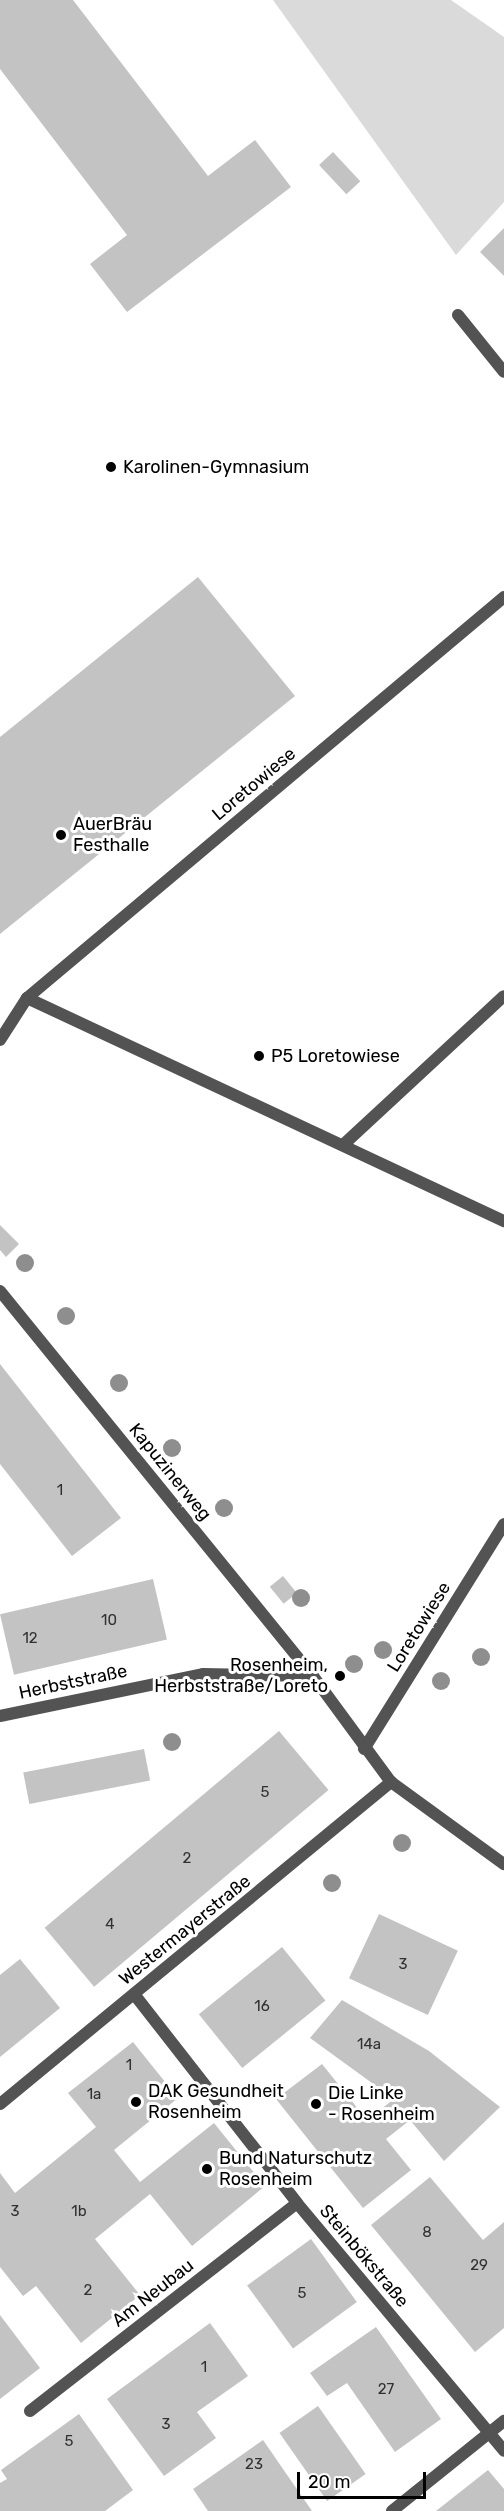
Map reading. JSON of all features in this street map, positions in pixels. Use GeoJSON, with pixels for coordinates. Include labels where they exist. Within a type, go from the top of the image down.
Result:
{"type":"FeatureCollection","features":[{"type":"Feature","properties":{"kind":"street"},"geometry":{"type":"LineString","coordinates":[[458,315],[504,372]]}},
{"type":"Feature","properties":{"kind":"street","name":"Loretowiese"},"geometry":{"type":"LineString","coordinates":[[0,1040],[27,998],[504,597]]}},
{"type":"Feature","properties":{"kind":"street"},"geometry":{"type":"LineString","coordinates":[[343,1146],[504,996]]}},
{"type":"Feature","properties":{"kind":"street"},"geometry":{"type":"LineString","coordinates":[[27,998],[504,1221]]}},
{"type":"Feature","properties":{"kind":"street","name":"Kapuzinerweg"},"geometry":{"type":"LineString","coordinates":[[0,1291],[313,1676]]}},
{"type":"Feature","properties":{"kind":"street","name":"Loretowiese"},"geometry":{"type":"LineString","coordinates":[[364,1749],[504,1524]]}},
{"type":"Feature","properties":{"kind":"street","name":"Herbststraße"},"geometry":{"type":"LineString","coordinates":[[0,1716],[203,1674],[313,1676]]}},
{"type":"Feature","properties":{"kind":"street"},"geometry":{"type":"LineString","coordinates":[[313,1676],[364,1749],[391,1782],[504,1864]]}},
{"type":"Feature","properties":{"kind":"street","name":"Westermayerstraße"},"geometry":{"type":"LineString","coordinates":[[0,2104],[391,1782]]}},
{"type":"Feature","properties":{"kind":"street","name":"Steinbökstraße"},"geometry":{"type":"LineString","coordinates":[[134,1994],[297,2204],[504,2451]]}},
{"type":"Feature","properties":{"kind":"street","name":"Am Neubau"},"geometry":{"type":"LineString","coordinates":[[30,2411],[297,2204]]}},
{"type":"Feature","properties":{"kind":"street"},"geometry":{"type":"LineString","coordinates":[[392,2511],[504,2421]]}},
{"type":"Feature","properties":{"kind":"shaded area"},"geometry":{"type":"Polygon","coordinates":[[[273,0],[451,0],[504,37],[504,202],[456,255],[273,0]]]}},
{"type":"Feature","properties":{"kind":"building"},"geometry":{"type":"Polygon","coordinates":[[[0,0],[73,0],[208,176],[255,140],[291,187],[127,312],[90,264],[127,235],[0,69],[0,0]]]}},
{"type":"Feature","properties":{"kind":"building"},"geometry":{"type":"Polygon","coordinates":[[[333,152],[360,181],[346,194],[319,165],[333,152]]]}},
{"type":"Feature","properties":{"kind":"building"},"geometry":{"type":"Polygon","coordinates":[[[504,228],[504,276],[480,252],[504,228]]]}},
{"type":"Feature","properties":{"kind":"building","name":"AuerBräu Festhalle"},"geometry":{"type":"Polygon","coordinates":[[[198,577],[295,696],[0,934],[0,737],[198,577]]]}},
{"type":"Feature","properties":{"kind":"building"},"geometry":{"type":"Polygon","coordinates":[[[0,1225],[19,1244],[6,1257],[0,1250],[0,1225]]]}},
{"type":"Feature","properties":{"kind":"building"},"geometry":{"type":"Polygon","coordinates":[[[0,1364],[121,1518],[72,1556],[0,1464],[0,1364]]]}},
{"type":"Feature","properties":{"kind":"building"},"geometry":{"type":"Polygon","coordinates":[[[283,1576],[297,1593],[284,1604],[270,1587],[283,1576]]]}},
{"type":"Feature","properties":{"kind":"building"},"geometry":{"type":"Polygon","coordinates":[[[153,1579],[167,1639],[14,1675],[0,1614],[153,1579]]]}},
{"type":"Feature","properties":{"kind":"building"},"geometry":{"type":"Polygon","coordinates":[[[279,1731],[328,1790],[94,1987],[45,1928],[279,1731]]]}},
{"type":"Feature","properties":{"kind":"building"},"geometry":{"type":"Polygon","coordinates":[[[144,1749],[150,1780],[29,1804],[23,1772],[144,1749]]]}},
{"type":"Feature","properties":{"kind":"building"},"geometry":{"type":"Polygon","coordinates":[[[379,1914],[458,1951],[428,2015],[349,1978],[379,1914]]]}},
{"type":"Feature","properties":{"kind":"building"},"geometry":{"type":"Polygon","coordinates":[[[282,1947],[325,2001],[242,2068],[199,2014],[282,1947]]]}},
{"type":"Feature","properties":{"kind":"building"},"geometry":{"type":"Polygon","coordinates":[[[20,1959],[60,2008],[0,2057],[0,1975],[20,1959]]]}},
{"type":"Feature","properties":{"kind":"building"},"geometry":{"type":"Polygon","coordinates":[[[342,2000],[429,2051],[500,2107],[444,2161],[410,2120],[386,2139],[411,2170],[363,2208],[276,2099],[322,2064],[367,2120],[394,2099],[310,2038],[342,2000]]]}},
{"type":"Feature","properties":{"kind":"building"},"geometry":{"type":"Polygon","coordinates":[[[133,2042],[178,2098],[114,2150],[140,2182],[214,2123],[265,2186],[192,2246],[150,2194],[95,2239],[140,2295],[81,2343],[36,2286],[23,2296],[0,2267],[0,2173],[15,2193],[96,2127],[68,2093],[133,2042]]]}},
{"type":"Feature","properties":{"kind":"building"},"geometry":{"type":"Polygon","coordinates":[[[430,2177],[483,2240],[504,2222],[504,2328],[475,2352],[371,2225],[430,2177]]]}},
{"type":"Feature","properties":{"kind":"building"},"geometry":{"type":"Polygon","coordinates":[[[311,2239],[357,2302],[293,2349],[247,2285],[311,2239]]]}},
{"type":"Feature","properties":{"kind":"building"},"geometry":{"type":"Polygon","coordinates":[[[0,2315],[40,2368],[0,2399],[0,2315]]]}},
{"type":"Feature","properties":{"kind":"building"},"geometry":{"type":"Polygon","coordinates":[[[210,2323],[248,2376],[197,2412],[216,2438],[164,2476],[107,2399],[210,2323]]]}},
{"type":"Feature","properties":{"kind":"building"},"geometry":{"type":"Polygon","coordinates":[[[376,2327],[441,2419],[395,2452],[347,2383],[327,2396],[310,2373],[376,2327]]]}},
{"type":"Feature","properties":{"kind":"building"},"geometry":{"type":"Polygon","coordinates":[[[318,2406],[366,2474],[327,2501],[279,2433],[318,2406]]]}},
{"type":"Feature","properties":{"kind":"building"},"geometry":{"type":"Polygon","coordinates":[[[79,2414],[133,2490],[105,2511],[0,2511],[0,2483],[7,2479],[1,2470],[79,2414]]]}},
{"type":"Feature","properties":{"kind":"building"},"geometry":{"type":"Polygon","coordinates":[[[263,2440],[312,2511],[208,2511],[193,2489],[263,2440]]]}},
{"type":"Feature","properties":{"kind":"building"},"geometry":{"type":"Polygon","coordinates":[[[488,2470],[504,2489],[504,2511],[436,2511],[488,2470]]]}},
{"type":"Feature","properties":{"kind":"place","name":"Karolinen-Gymnasium"},"geometry":{"type":"Point","coordinates":[111,467]}},
{"type":"Feature","properties":{"kind":"place","name":"AuerBräu Festhalle"},"geometry":{"type":"Point","coordinates":[61,835]}},
{"type":"Feature","properties":{"kind":"place","name":"P5 Loretowiese"},"geometry":{"type":"Point","coordinates":[259,1056]}},
{"type":"Feature","properties":{"kind":"place","name":"Rosenheim, Herbststraße/Loreto"},"geometry":{"type":"Point","coordinates":[340,1676]}},
{"type":"Feature","properties":{"kind":"place","name":"DAK Gesundheit Rosenheim"},"geometry":{"type":"Point","coordinates":[136,2102]}},
{"type":"Feature","properties":{"kind":"place","name":"Die Linke - Rosenheim"},"geometry":{"type":"Point","coordinates":[316,2104]}},
{"type":"Feature","properties":{"kind":"place","name":"Bund Naturschutz Rosenheim"},"geometry":{"type":"Point","coordinates":[207,2169]}}]}
